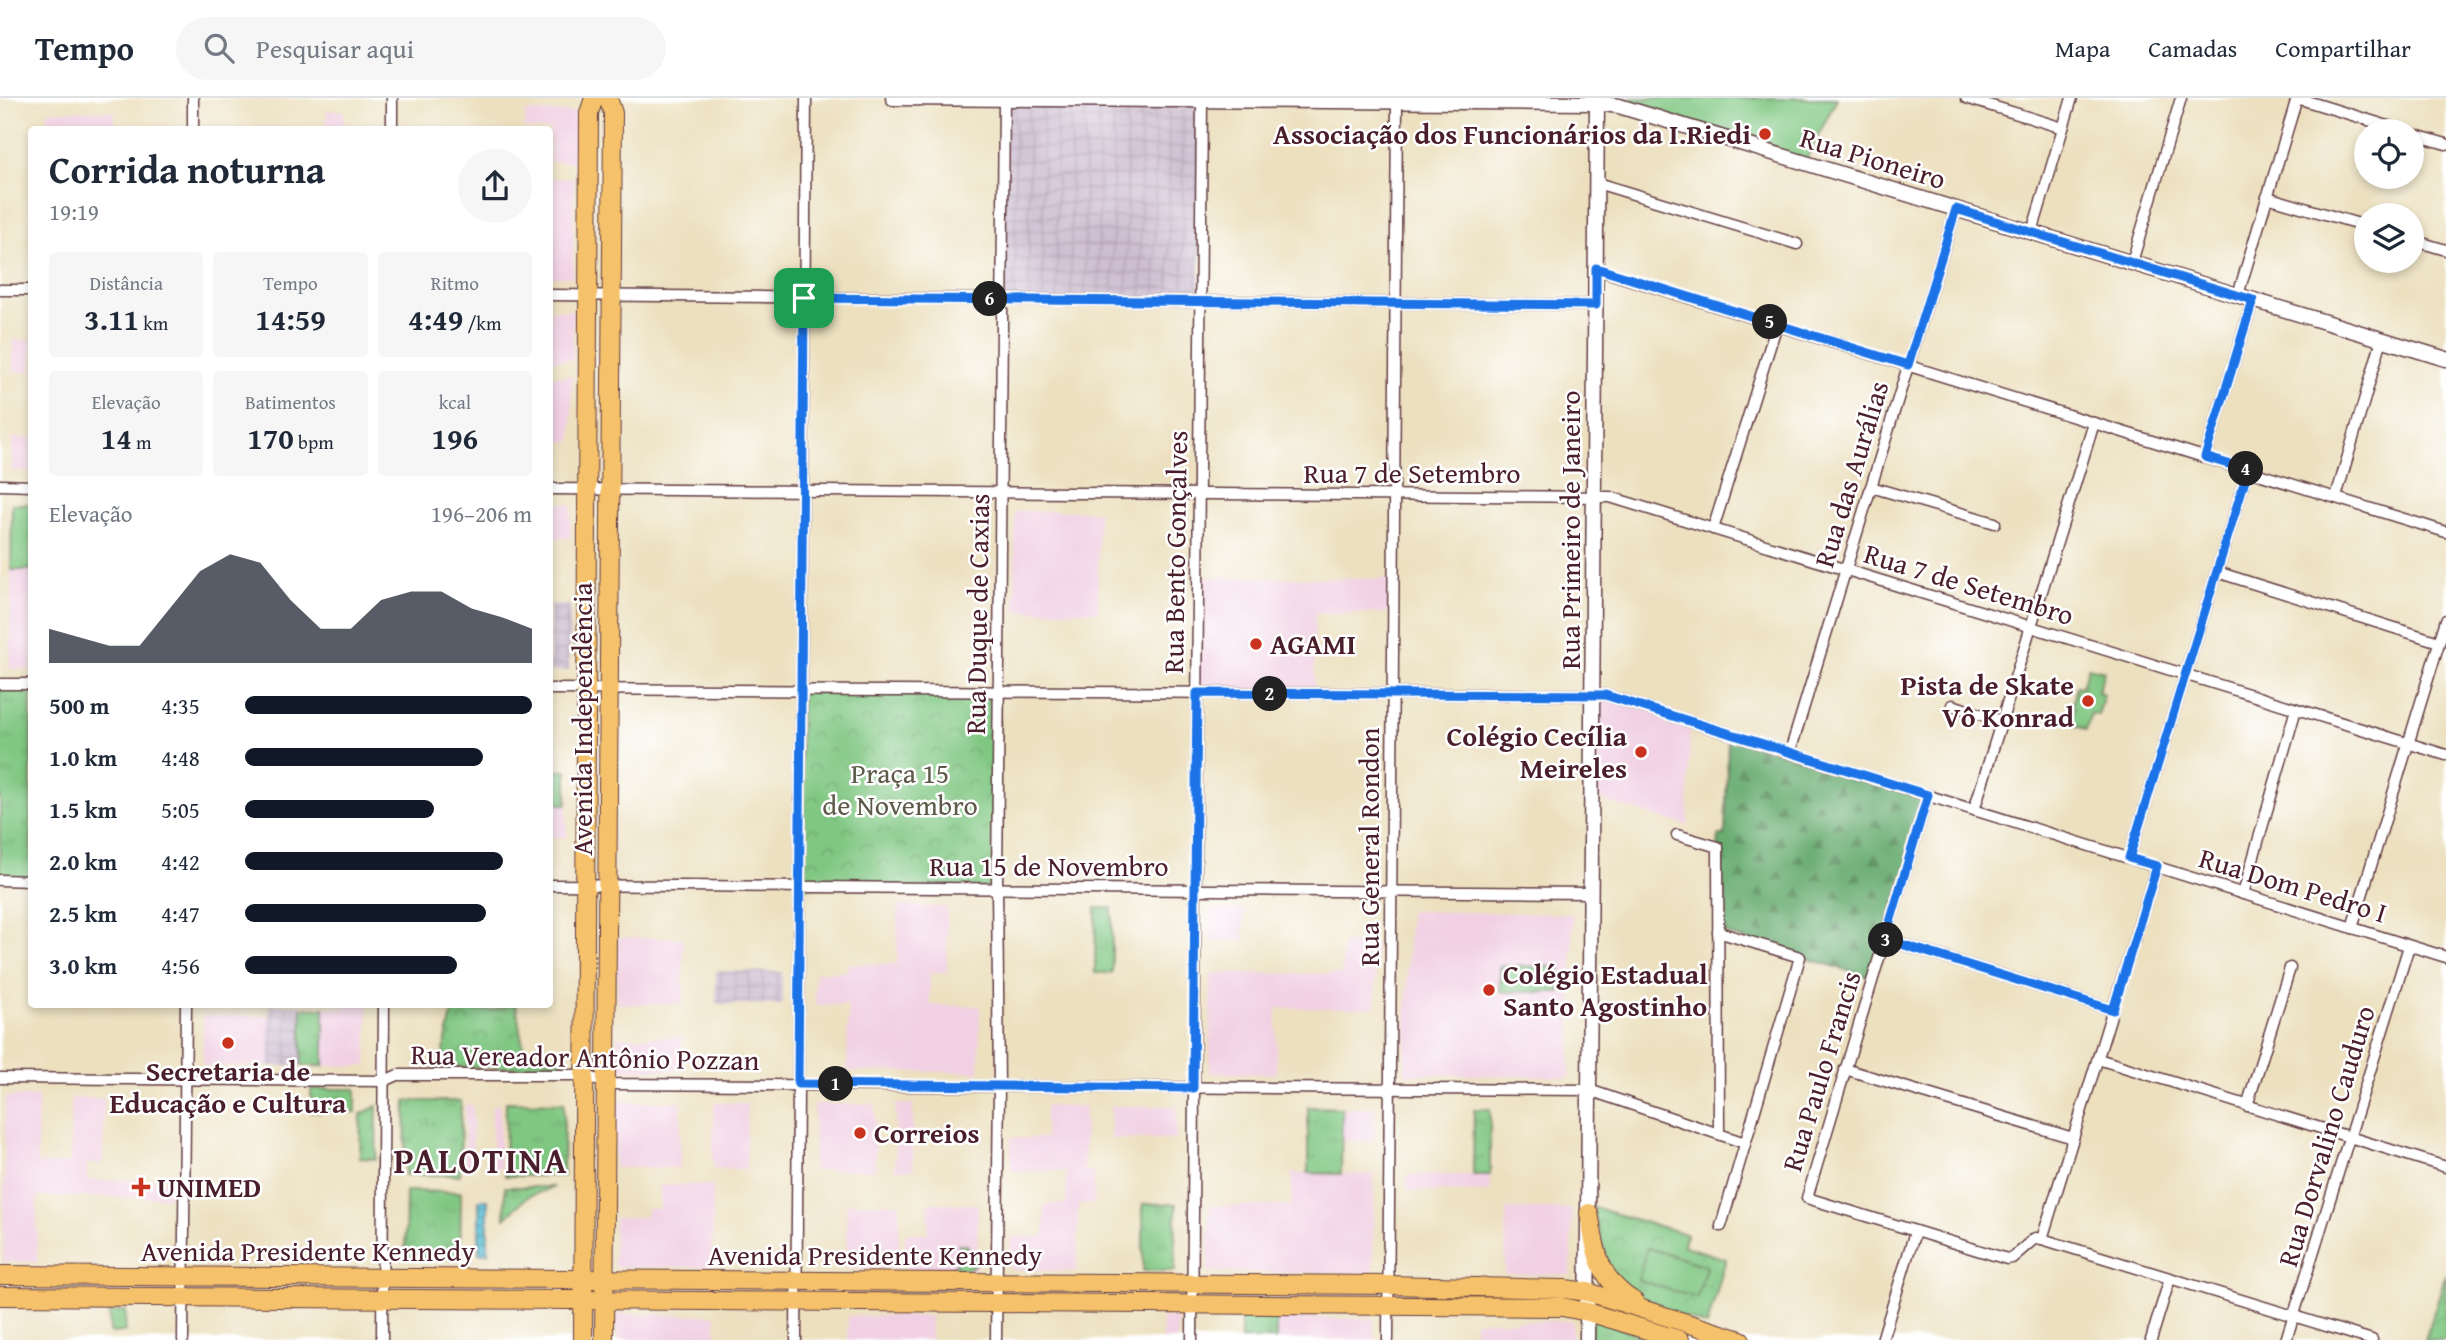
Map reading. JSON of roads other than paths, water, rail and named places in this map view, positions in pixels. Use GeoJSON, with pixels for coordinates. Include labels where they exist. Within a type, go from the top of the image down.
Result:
{"type":"FeatureCollection","features":[{"type":"Feature","properties":{"kind":"main road","name":"Avenida Independência"},"geometry":{"type":"LineString","coordinates":[[583,1340],[587,296],[589,113],[594,98]]}},
{"type":"Feature","properties":{"kind":"main road","name":"Avenida Independência"},"geometry":{"type":"LineString","coordinates":[[604,1340],[613,113],[608,98]]}},
{"type":"Feature","properties":{"kind":"main road"},"geometry":{"type":"LineString","coordinates":[[585,1186],[606,1185]]}},
{"type":"Feature","properties":{"kind":"main road"},"geometry":{"type":"LineString","coordinates":[[1588,1213],[1601,1268],[1614,1286],[1683,1332]]}},
{"type":"Feature","properties":{"kind":"main road","name":"Avenida Presidente Kennedy"},"geometry":{"type":"LineString","coordinates":[[0,1275],[1388,1285],[1565,1289],[1588,1292],[1683,1332]]}},
{"type":"Feature","properties":{"kind":"main road"},"geometry":{"type":"LineString","coordinates":[[490,1279],[491,1300]]}},
{"type":"Feature","properties":{"kind":"main road"},"geometry":{"type":"LineString","coordinates":[[697,1280],[697,1301]]}},
{"type":"Feature","properties":{"kind":"main road","name":"Avenida Presidente Kennedy"},"geometry":{"type":"LineString","coordinates":[[0,1296],[1562,1307],[1683,1332],[1741,1340]]}},
{"type":"Feature","properties":{"kind":"street"},"geometry":{"type":"LineString","coordinates":[[193,98],[193,126]]}},
{"type":"Feature","properties":{"kind":"street"},"geometry":{"type":"LineString","coordinates":[[391,126],[392,98]]}},
{"type":"Feature","properties":{"kind":"street"},"geometry":{"type":"LineString","coordinates":[[796,1340],[806,98]]}},
{"type":"Feature","properties":{"kind":"street","name":"Rua Pioneiro"},"geometry":{"type":"LineString","coordinates":[[893,98],[1597,101],[2446,359]]}},
{"type":"Feature","properties":{"kind":"street"},"geometry":{"type":"LineString","coordinates":[[1966,98],[2063,128]]}},
{"type":"Feature","properties":{"kind":"street"},"geometry":{"type":"LineString","coordinates":[[2032,232],[2072,98]]}},
{"type":"Feature","properties":{"kind":"street"},"geometry":{"type":"LineString","coordinates":[[2132,262],[2181,98]]}},
{"type":"Feature","properties":{"kind":"street"},"geometry":{"type":"LineString","coordinates":[[2238,295],[2297,98],[2365,119]]}},
{"type":"Feature","properties":{"kind":"street","name":"Rua Duque de Caxias"},"geometry":{"type":"LineString","coordinates":[[996,1340],[1004,99]]}},
{"type":"Feature","properties":{"kind":"street","name":"Rua Bento Gonçalves"},"geometry":{"type":"LineString","coordinates":[[1192,1340],[1202,100]]}},
{"type":"Feature","properties":{"kind":"street","name":"Rua General Rondon"},"geometry":{"type":"LineString","coordinates":[[1388,1340],[1396,303],[1394,101]]}},
{"type":"Feature","properties":{"kind":"street","name":"Rua Primeiro de Janeiro"},"geometry":{"type":"LineString","coordinates":[[1587,1340],[1591,893],[1599,695],[1594,497],[1597,101]]}},
{"type":"Feature","properties":{"kind":"street"},"geometry":{"type":"LineString","coordinates":[[2424,138],[2446,144]]}},
{"type":"Feature","properties":{"kind":"street"},"geometry":{"type":"LineString","coordinates":[[1597,183],[1797,244]]}},
{"type":"Feature","properties":{"kind":"street"},"geometry":{"type":"LineString","coordinates":[[2267,197],[2354,222]]}},
{"type":"Feature","properties":{"kind":"street","name":"Rua das Aurálias"},"geometry":{"type":"LineString","coordinates":[[1790,752],[1956,209]]}},
{"type":"Feature","properties":{"kind":"street"},"geometry":{"type":"LineString","coordinates":[[2424,244],[2446,250]]}},
{"type":"Feature","properties":{"kind":"street"},"geometry":{"type":"LineString","coordinates":[[1596,268],[2446,531]]}},
{"type":"Feature","properties":{"kind":"street"},"geometry":{"type":"LineString","coordinates":[[0,290],[28,290]]}},
{"type":"Feature","properties":{"kind":"street"},"geometry":{"type":"LineString","coordinates":[[553,295],[1596,305]]}},
{"type":"Feature","properties":{"kind":"street"},"geometry":{"type":"LineString","coordinates":[[2205,457],[2253,300]]}},
{"type":"Feature","properties":{"kind":"street"},"geometry":{"type":"LineString","coordinates":[[1713,529],[1777,324]]}},
{"type":"Feature","properties":{"kind":"street"},"geometry":{"type":"LineString","coordinates":[[2336,497],[2382,340]]}},
{"type":"Feature","properties":{"kind":"street"},"geometry":{"type":"LineString","coordinates":[[1973,810],[2094,423]]}},
{"type":"Feature","properties":{"kind":"street"},"geometry":{"type":"LineString","coordinates":[[2129,858],[2248,470]]}},
{"type":"Feature","properties":{"kind":"street"},"geometry":{"type":"LineString","coordinates":[[0,485],[28,486]]}},
{"type":"Feature","properties":{"kind":"street"},"geometry":{"type":"LineString","coordinates":[[1871,486],[1995,523]]}},
{"type":"Feature","properties":{"kind":"street","name":"Rua 7 de Setembro"},"geometry":{"type":"LineString","coordinates":[[553,489],[1610,498],[2446,755]]}},
{"type":"Feature","properties":{"kind":"street"},"geometry":{"type":"LineString","coordinates":[[2217,572],[2439,642]]}},
{"type":"Feature","properties":{"kind":"street"},"geometry":{"type":"LineString","coordinates":[[2351,928],[2446,620]]}},
{"type":"Feature","properties":{"kind":"street"},"geometry":{"type":"LineString","coordinates":[[0,684],[28,684]]}},
{"type":"Feature","properties":{"kind":"street","name":"Rua Dom Pedro I"},"geometry":{"type":"LineString","coordinates":[[553,689],[1599,695],[2446,957]]}},
{"type":"Feature","properties":{"kind":"street"},"geometry":{"type":"LineString","coordinates":[[1952,705],[2001,721]]}},
{"type":"Feature","properties":{"kind":"street"},"geometry":{"type":"LineString","coordinates":[[2243,894],[2296,709]]}},
{"type":"Feature","properties":{"kind":"street","name":"Rua Paulo Francis"},"geometry":{"type":"LineString","coordinates":[[1915,1232],[1807,1198],[1928,795]]}},
{"type":"Feature","properties":{"kind":"street"},"geometry":{"type":"LineString","coordinates":[[1676,835],[1718,847],[1719,1134]]}},
{"type":"Feature","properties":{"kind":"street"},"geometry":{"type":"LineString","coordinates":[[2042,1238],[2157,866]]}},
{"type":"Feature","properties":{"kind":"street"},"geometry":{"type":"LineString","coordinates":[[0,880],[28,881]]}},
{"type":"Feature","properties":{"kind":"street","name":"Rua 15 de Novembro"},"geometry":{"type":"LineString","coordinates":[[553,885],[1591,893]]}},
{"type":"Feature","properties":{"kind":"street"},"geometry":{"type":"LineString","coordinates":[[1718,932],[1800,957],[1721,1226]]}},
{"type":"Feature","properties":{"kind":"street"},"geometry":{"type":"LineString","coordinates":[[1885,939],[2113,1010]]}},
{"type":"Feature","properties":{"kind":"street","name":"Rua Dorvalino Cauduro"},"geometry":{"type":"LineString","coordinates":[[2286,1340],[2409,946]]}},
{"type":"Feature","properties":{"kind":"street"},"geometry":{"type":"LineString","coordinates":[[2247,1106],[2290,968]]}},
{"type":"Feature","properties":{"kind":"street"},"geometry":{"type":"LineString","coordinates":[[183,1340],[186,1008]]}},
{"type":"Feature","properties":{"kind":"street"},"geometry":{"type":"LineString","coordinates":[[382,1340],[384,1008]]}},
{"type":"Feature","properties":{"kind":"street"},"geometry":{"type":"LineString","coordinates":[[2098,1059],[2446,1167]]}},
{"type":"Feature","properties":{"kind":"street"},"geometry":{"type":"LineString","coordinates":[[1845,1069],[2073,1138]]}},
{"type":"Feature","properties":{"kind":"street","name":"Rua Vereador Antônio Pozzan"},"geometry":{"type":"LineString","coordinates":[[0,1078],[384,1081],[398,1076],[586,1075],[607,1084],[1589,1090],[1745,1143]]}},
{"type":"Feature","properties":{"kind":"street"},"geometry":{"type":"LineString","coordinates":[[1882,1340],[1915,1232],[2007,1259],[2012,1258],[2035,1238],[2042,1238],[2372,1340]]}},
{"type":"Feature","properties":{"kind":"street"},"geometry":{"type":"LineString","coordinates":[[2151,1340],[2170,1278]]}},
{"type":"Feature","properties":{"kind":"water"},"geometry":{"type":"Polygon","coordinates":[[[479,1200],[488,1200],[488,1253],[479,1253],[479,1200]]]}},
{"type":"Feature","properties":{"kind":"place","name":"Associação dos Funcionários da I.Riedi"},"geometry":{"type":"Point","coordinates":[1765,134]}},
{"type":"Feature","properties":{"kind":"place","name":"AGAMI"},"geometry":{"type":"Point","coordinates":[1256,644]}},
{"type":"Feature","properties":{"kind":"place","name":"Pista de Skate Vô Konrad"},"geometry":{"type":"Point","coordinates":[2088,701]}},
{"type":"Feature","properties":{"kind":"place","name":"Colégio Cecília Meireles"},"geometry":{"type":"Point","coordinates":[1641,752]}},
{"type":"Feature","properties":{"kind":"place","name":"Colégio Estadual Santo Agostinho"},"geometry":{"type":"Point","coordinates":[1489,990]}},
{"type":"Feature","properties":{"kind":"place","name":"Secretaria de Educação e Cultura"},"geometry":{"type":"Point","coordinates":[228,1043]}},
{"type":"Feature","properties":{"kind":"place","name":"Correios"},"geometry":{"type":"Point","coordinates":[860,1133]}},
{"type":"Feature","properties":{"kind":"place","name":"UNIMED"},"geometry":{"type":"Point","coordinates":[141,1187]}},
{"type":"Feature","properties":{"kind":"district","name":"PALOTINA"},"geometry":{"type":"Point","coordinates":[481,1161]}},
{"type":"Feature","properties":{"kind":"park label","name":"Praça 15 de Novembro"},"geometry":{"type":"Point","coordinates":[900,789]}}]}
